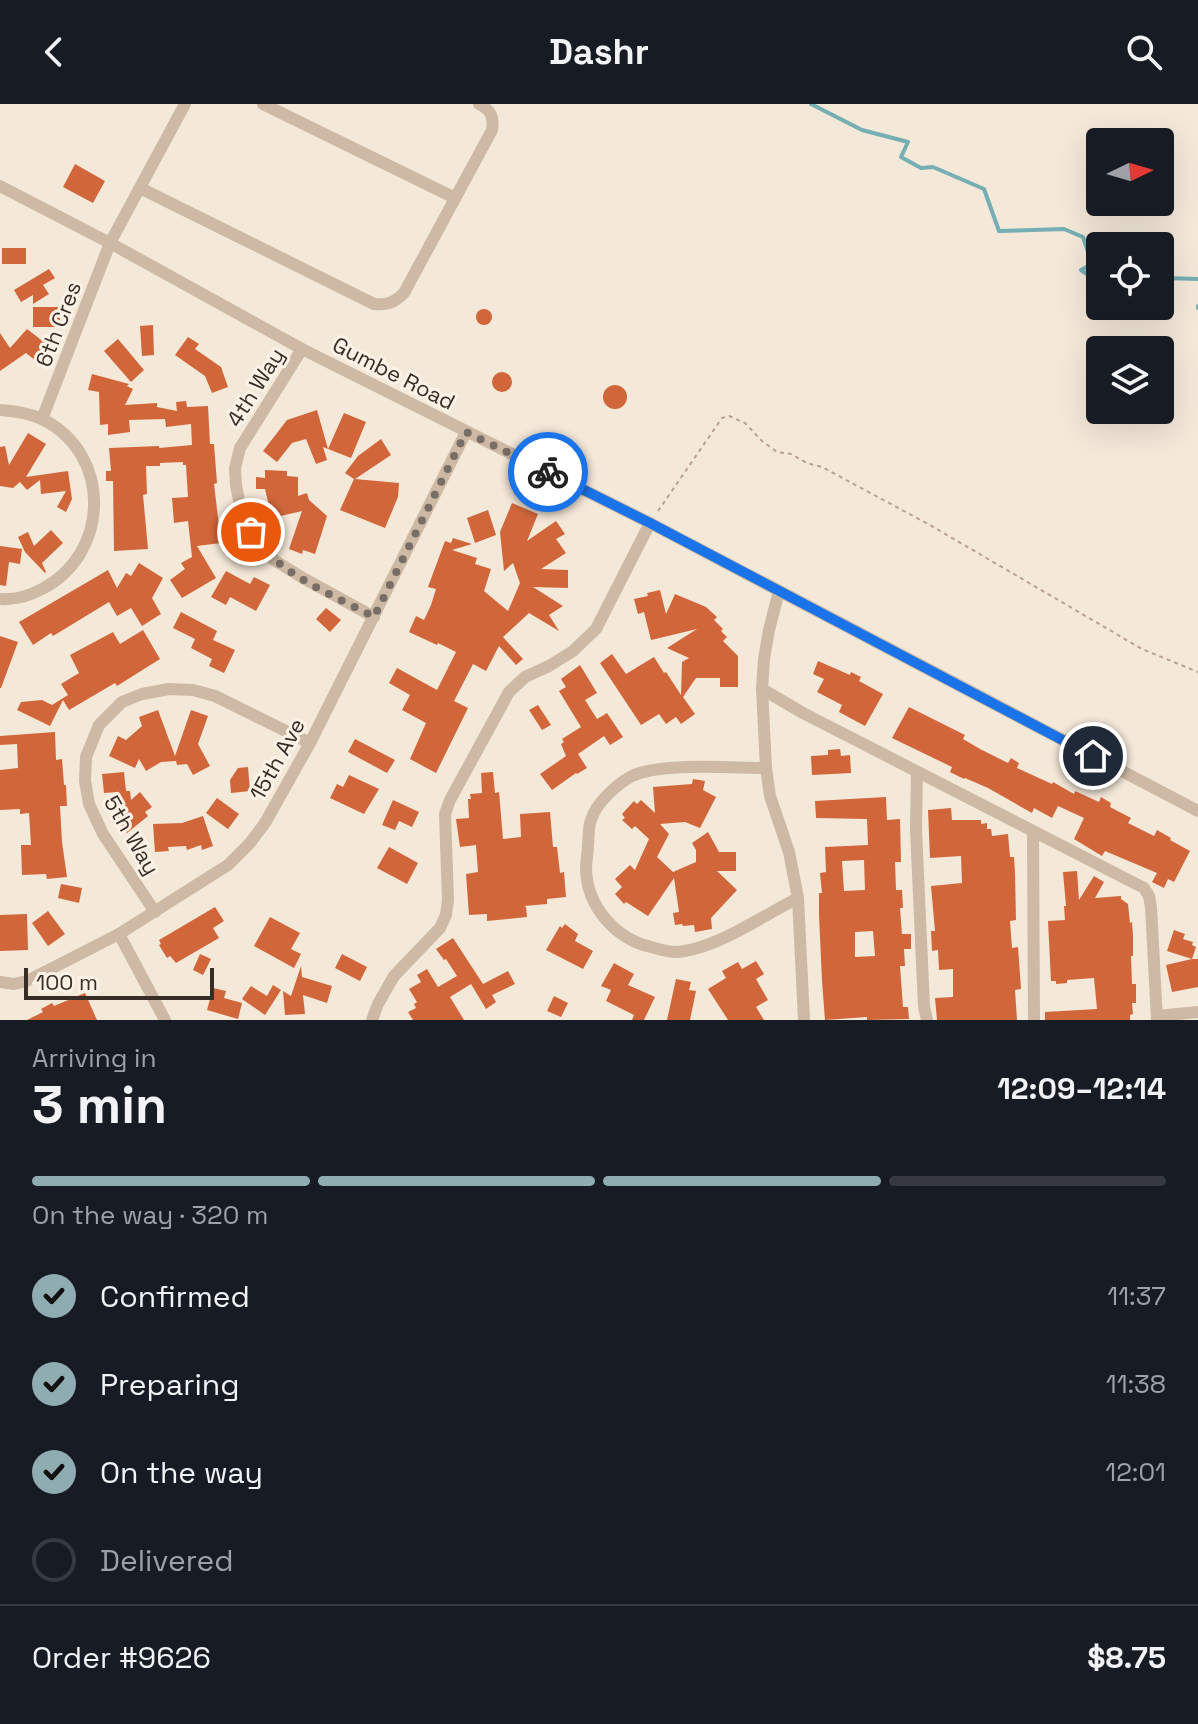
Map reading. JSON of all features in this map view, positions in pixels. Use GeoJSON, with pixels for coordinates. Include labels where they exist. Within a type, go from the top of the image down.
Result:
{"type":"FeatureCollection","features":[{"type":"Feature","properties":{"kind":"street","name":"6th Cres"},"geometry":{"type":"LineString","coordinates":[[42,419],[110,243],[185,104]]}},
{"type":"Feature","properties":{"kind":"street"},"geometry":{"type":"LineString","coordinates":[[263,104],[455,198]]}},
{"type":"Feature","properties":{"kind":"street"},"geometry":{"type":"LineString","coordinates":[[140,188],[374,304],[386,305],[404,293],[492,130],[491,113],[479,104]]}},
{"type":"Feature","properties":{"kind":"street","name":"Gumbe Road"},"geometry":{"type":"LineString","coordinates":[[0,186],[302,349],[650,523],[1198,811]]}},
{"type":"Feature","properties":{"kind":"street","name":"4th Way"},"geometry":{"type":"LineString","coordinates":[[302,349],[240,448],[235,468],[243,518],[260,546],[274,560],[374,617]]}},
{"type":"Feature","properties":{"kind":"street"},"geometry":{"type":"LineString","coordinates":[[0,410],[42,419],[63,433],[79,452],[90,474],[95,498],[93,523],[85,546],[72,567],[54,583],[32,594],[0,599]]}},
{"type":"Feature","properties":{"kind":"street","name":"15th Ave"},"geometry":{"type":"LineString","coordinates":[[0,982],[14,984],[27,981],[119,934],[228,865],[250,843],[265,823],[310,743],[466,432]]}},
{"type":"Feature","properties":{"kind":"street"},"geometry":{"type":"LineString","coordinates":[[372,1020],[394,976],[440,928],[446,915],[445,814],[498,710],[509,692],[525,677],[573,651],[596,629],[650,523]]}},
{"type":"Feature","properties":{"kind":"street"},"geometry":{"type":"LineString","coordinates":[[779,591],[769,630],[762,689],[766,768],[770,796],[789,852],[798,898],[804,1020]]}},
{"type":"Feature","properties":{"kind":"street","name":"5th Way"},"geometry":{"type":"LineString","coordinates":[[155,912],[103,834],[89,804],[85,781],[86,757],[99,725],[122,702],[142,694],[169,689],[193,690],[215,696],[310,743]]}},
{"type":"Feature","properties":{"kind":"street"},"geometry":{"type":"LineString","coordinates":[[762,689],[1144,888],[1151,907],[1157,1018],[1198,1012]]}},
{"type":"Feature","properties":{"kind":"street"},"geometry":{"type":"LineString","coordinates":[[766,768],[657,770],[634,775],[619,785],[600,804],[591,820],[586,869],[589,891],[599,911],[617,932],[637,944],[673,952],[709,944],[798,898]]}},
{"type":"Feature","properties":{"kind":"street"},"geometry":{"type":"LineString","coordinates":[[917,772],[917,859],[927,1020]]}},
{"type":"Feature","properties":{"kind":"street"},"geometry":{"type":"LineString","coordinates":[[1033,831],[1034,1020]]}},
{"type":"Feature","properties":{"kind":"street"},"geometry":{"type":"LineString","coordinates":[[119,934],[165,1020]]}},
{"type":"Feature","properties":{"kind":"path"},"geometry":{"type":"LineString","coordinates":[[650,523],[722,418],[729,416],[745,423],[777,452],[822,467],[930,525],[1142,649],[1198,672]]}},
{"type":"Feature","properties":{"kind":"building"},"geometry":{"type":"Polygon","coordinates":[[[75,164],[105,181],[93,203],[63,187],[75,164]]]}},
{"type":"Feature","properties":{"kind":"building"},"geometry":{"type":"Polygon","coordinates":[[[2,248],[26,248],[26,264],[2,264],[2,248]]]}},
{"type":"Feature","properties":{"kind":"building"},"geometry":{"type":"Polygon","coordinates":[[[49,269],[55,278],[43,285],[49,294],[33,304],[33,295],[21,302],[14,290],[49,269]]]}},
{"type":"Feature","properties":{"kind":"building"},"geometry":{"type":"Polygon","coordinates":[[[33,307],[60,307],[60,327],[33,327],[33,307]]]}},
{"type":"Feature","properties":{"kind":"building"},"geometry":{"type":"Polygon","coordinates":[[[484,309],[490,311],[490,323],[484,325],[478,323],[476,317],[478,311],[484,309]]]}},
{"type":"Feature","properties":{"kind":"building"},"geometry":{"type":"Polygon","coordinates":[[[153,325],[154,355],[142,356],[140,326],[153,325]]]}},
{"type":"Feature","properties":{"kind":"building"},"geometry":{"type":"Polygon","coordinates":[[[27,329],[53,349],[41,365],[26,353],[0,371],[0,333],[10,348],[27,329]]]}},
{"type":"Feature","properties":{"kind":"building"},"geometry":{"type":"Polygon","coordinates":[[[188,337],[199,344],[195,349],[221,367],[228,387],[212,393],[205,376],[175,355],[188,337]]]}},
{"type":"Feature","properties":{"kind":"building"},"geometry":{"type":"Polygon","coordinates":[[[118,339],[144,370],[131,382],[104,351],[118,339]]]}},
{"type":"Feature","properties":{"kind":"building"},"geometry":{"type":"Polygon","coordinates":[[[502,372],[509,375],[512,382],[509,389],[502,392],[495,389],[492,382],[495,375],[502,372]]]}},
{"type":"Feature","properties":{"kind":"building"},"geometry":{"type":"Polygon","coordinates":[[[92,374],[129,384],[127,386],[133,389],[125,405],[157,403],[157,407],[177,411],[176,402],[186,401],[187,407],[208,406],[221,543],[197,546],[216,578],[182,598],[170,580],[185,569],[181,563],[192,557],[188,521],[174,523],[172,498],[188,497],[186,465],[183,462],[146,466],[147,494],[143,495],[148,549],[114,551],[113,481],[106,481],[106,471],[111,471],[109,448],[192,445],[191,424],[166,427],[165,419],[129,420],[130,432],[108,435],[108,424],[100,425],[99,392],[88,390],[92,374]]]}},
{"type":"Feature","properties":{"kind":"building"},"geometry":{"type":"Polygon","coordinates":[[[615,385],[623,389],[627,397],[623,405],[615,409],[607,405],[603,397],[607,389],[615,385]]]}},
{"type":"Feature","properties":{"kind":"building"},"geometry":{"type":"Polygon","coordinates":[[[317,410],[328,449],[323,447],[327,460],[316,464],[306,439],[292,443],[277,462],[263,451],[287,420],[317,410]]]}},
{"type":"Feature","properties":{"kind":"building"},"geometry":{"type":"Polygon","coordinates":[[[344,413],[366,422],[351,458],[328,449],[344,413]]]}},
{"type":"Feature","properties":{"kind":"building"},"geometry":{"type":"Polygon","coordinates":[[[28,433],[46,444],[26,477],[68,471],[72,499],[66,512],[57,507],[66,491],[41,494],[40,480],[27,490],[20,482],[13,488],[0,486],[0,447],[5,446],[9,465],[28,433]]]}},
{"type":"Feature","properties":{"kind":"building"},"geometry":{"type":"Polygon","coordinates":[[[381,439],[391,455],[355,479],[399,483],[398,497],[385,528],[340,510],[354,479],[345,473],[358,456],[381,439]]]}},
{"type":"Feature","properties":{"kind":"building"},"geometry":{"type":"Polygon","coordinates":[[[265,470],[287,471],[287,476],[298,477],[298,496],[307,493],[309,500],[327,516],[315,554],[303,550],[302,554],[289,549],[302,511],[272,518],[265,489],[256,489],[256,477],[265,478],[265,470]]]}},
{"type":"Feature","properties":{"kind":"building"},"geometry":{"type":"Polygon","coordinates":[[[512,503],[538,514],[527,541],[556,521],[565,534],[556,539],[566,553],[541,569],[568,570],[568,588],[533,587],[563,606],[549,615],[559,631],[529,613],[503,637],[523,659],[516,665],[499,646],[486,671],[473,664],[454,701],[468,708],[436,773],[410,759],[426,723],[402,710],[410,695],[389,683],[397,668],[437,690],[456,652],[409,632],[416,616],[424,620],[431,605],[436,589],[428,587],[445,541],[451,543],[453,538],[472,544],[452,550],[477,558],[475,564],[491,569],[484,591],[508,611],[520,583],[513,563],[504,571],[500,532],[512,503]]]}},
{"type":"Feature","properties":{"kind":"building"},"geometry":{"type":"Polygon","coordinates":[[[488,510],[496,535],[475,543],[467,518],[488,510]]]}},
{"type":"Feature","properties":{"kind":"building"},"geometry":{"type":"Polygon","coordinates":[[[51,530],[63,543],[42,563],[45,573],[25,552],[18,537],[28,532],[34,546],[51,530]]]}},
{"type":"Feature","properties":{"kind":"building"},"geometry":{"type":"Polygon","coordinates":[[[0,546],[22,549],[20,564],[9,562],[6,586],[0,585],[0,546]]]}},
{"type":"Feature","properties":{"kind":"building"},"geometry":{"type":"Polygon","coordinates":[[[139,563],[163,578],[152,598],[161,614],[142,626],[131,608],[117,616],[109,602],[33,645],[19,622],[108,570],[117,588],[126,573],[131,576],[139,563]]]}},
{"type":"Feature","properties":{"kind":"building"},"geometry":{"type":"Polygon","coordinates":[[[226,571],[250,584],[254,577],[270,585],[256,611],[230,597],[226,605],[211,597],[226,571]]]}},
{"type":"Feature","properties":{"kind":"building"},"geometry":{"type":"Polygon","coordinates":[[[660,590],[666,614],[675,594],[706,607],[717,617],[714,620],[727,637],[723,641],[738,656],[738,687],[720,687],[720,678],[696,678],[683,697],[695,714],[681,724],[676,717],[666,724],[659,714],[641,725],[600,663],[612,654],[626,674],[654,657],[681,695],[682,662],[689,658],[667,648],[697,629],[651,640],[644,612],[638,614],[634,599],[660,590]]]}},
{"type":"Feature","properties":{"kind":"building"},"geometry":{"type":"Polygon","coordinates":[[[326,608],[341,620],[330,632],[316,619],[326,608]]]}},
{"type":"Feature","properties":{"kind":"building"},"geometry":{"type":"Polygon","coordinates":[[[181,612],[217,631],[213,640],[235,650],[224,673],[209,666],[212,659],[191,648],[195,639],[173,628],[181,612]]]}},
{"type":"Feature","properties":{"kind":"building"},"geometry":{"type":"Polygon","coordinates":[[[143,630],[160,659],[117,686],[115,683],[69,710],[63,700],[50,726],[17,710],[21,702],[42,700],[52,705],[68,695],[61,684],[79,673],[70,655],[113,632],[120,644],[143,630]]]}},
{"type":"Feature","properties":{"kind":"building"},"geometry":{"type":"Polygon","coordinates":[[[0,636],[18,642],[1,688],[0,688],[0,636]]]}},
{"type":"Feature","properties":{"kind":"building"},"geometry":{"type":"Polygon","coordinates":[[[818,661],[861,677],[859,681],[883,694],[865,726],[839,712],[842,705],[817,692],[824,679],[813,674],[818,661]]]}},
{"type":"Feature","properties":{"kind":"building"},"geometry":{"type":"Polygon","coordinates":[[[580,665],[597,693],[585,700],[597,719],[607,713],[623,737],[610,745],[604,736],[578,754],[587,768],[552,790],[540,774],[566,756],[562,739],[581,727],[559,691],[566,687],[561,679],[580,665]]]}},
{"type":"Feature","properties":{"kind":"building"},"geometry":{"type":"Polygon","coordinates":[[[538,705],[551,725],[542,730],[529,710],[538,705]]]}},
{"type":"Feature","properties":{"kind":"building"},"geometry":{"type":"Polygon","coordinates":[[[909,707],[965,735],[963,739],[1008,763],[1011,758],[1019,763],[1017,768],[1074,794],[1075,791],[1099,802],[1101,797],[1111,803],[1110,807],[1131,818],[1128,823],[1154,836],[1157,830],[1171,838],[1190,851],[1174,882],[1168,879],[1164,888],[1152,882],[1157,873],[1105,851],[1102,856],[1074,839],[1084,818],[1058,806],[1052,818],[1034,808],[1032,813],[988,788],[950,772],[952,767],[892,738],[909,707]]]}},
{"type":"Feature","properties":{"kind":"building"},"geometry":{"type":"Polygon","coordinates":[[[158,710],[175,756],[191,710],[208,716],[198,744],[210,766],[193,775],[187,764],[161,762],[146,771],[139,759],[135,768],[109,756],[118,736],[126,740],[142,726],[139,717],[158,710]]]}},
{"type":"Feature","properties":{"kind":"building"},"geometry":{"type":"Polygon","coordinates":[[[55,732],[56,760],[62,759],[66,785],[67,806],[60,806],[67,877],[47,879],[46,874],[22,875],[21,845],[31,845],[29,813],[20,814],[20,809],[0,810],[0,770],[18,768],[17,744],[0,745],[0,736],[55,732]]]}},
{"type":"Feature","properties":{"kind":"building"},"geometry":{"type":"Polygon","coordinates":[[[355,739],[395,760],[387,773],[348,752],[355,739]]]}},
{"type":"Feature","properties":{"kind":"building"},"geometry":{"type":"Polygon","coordinates":[[[840,749],[841,756],[850,755],[851,773],[812,775],[811,756],[828,755],[828,750],[840,749]]]}},
{"type":"Feature","properties":{"kind":"building"},"geometry":{"type":"Polygon","coordinates":[[[248,767],[250,791],[231,793],[230,780],[238,768],[248,767]]]}},
{"type":"Feature","properties":{"kind":"building"},"geometry":{"type":"Polygon","coordinates":[[[124,772],[126,791],[130,791],[131,800],[140,792],[152,807],[145,812],[148,816],[127,833],[114,816],[119,812],[118,792],[104,793],[102,774],[124,772]]]}},
{"type":"Feature","properties":{"kind":"building"},"geometry":{"type":"Polygon","coordinates":[[[493,772],[495,793],[499,792],[503,839],[521,837],[520,814],[550,812],[553,847],[557,847],[560,873],[564,872],[566,897],[547,899],[547,904],[524,906],[527,917],[487,921],[487,914],[469,915],[466,874],[478,872],[476,845],[460,847],[456,819],[469,818],[470,794],[482,793],[481,773],[493,772]]]}},
{"type":"Feature","properties":{"kind":"building"},"geometry":{"type":"Polygon","coordinates":[[[349,775],[379,789],[364,814],[330,798],[337,784],[343,787],[349,775]]]}},
{"type":"Feature","properties":{"kind":"building"},"geometry":{"type":"Polygon","coordinates":[[[693,779],[705,781],[703,790],[716,797],[700,828],[685,822],[660,824],[669,834],[657,857],[673,872],[696,862],[696,850],[692,843],[708,832],[719,852],[736,852],[736,871],[717,871],[737,890],[711,918],[712,929],[695,932],[694,925],[675,925],[673,913],[679,912],[674,878],[648,916],[626,902],[624,904],[615,894],[622,887],[615,879],[630,865],[635,870],[649,839],[635,826],[632,829],[622,820],[625,818],[622,814],[634,801],[637,804],[641,800],[655,813],[653,787],[692,784],[693,779]]]}},
{"type":"Feature","properties":{"kind":"building"},"geometry":{"type":"Polygon","coordinates":[[[886,797],[887,820],[900,819],[901,862],[895,862],[896,890],[902,890],[902,934],[911,934],[911,949],[904,949],[905,966],[900,966],[903,1007],[908,1007],[909,1019],[867,1020],[867,1017],[825,1020],[819,893],[822,893],[820,873],[826,872],[825,847],[868,845],[867,819],[816,818],[815,801],[886,797]],[[864,860],[842,861],[844,891],[865,890],[864,860]],[[873,931],[855,932],[855,957],[875,956],[873,931]]]}},
{"type":"Feature","properties":{"kind":"building"},"geometry":{"type":"Polygon","coordinates":[[[217,798],[239,814],[228,829],[206,813],[217,798]]]}},
{"type":"Feature","properties":{"kind":"building"},"geometry":{"type":"Polygon","coordinates":[[[393,800],[419,812],[412,827],[399,821],[395,830],[382,825],[393,800]]]}},
{"type":"Feature","properties":{"kind":"building"},"geometry":{"type":"Polygon","coordinates":[[[951,808],[952,820],[981,820],[981,824],[987,823],[992,836],[1008,834],[1015,873],[1016,920],[1010,921],[1012,948],[1018,947],[1021,989],[1015,990],[1017,1020],[937,1020],[935,998],[953,997],[953,969],[939,970],[938,950],[932,951],[931,931],[935,931],[931,886],[962,883],[961,856],[930,858],[928,810],[951,808]]]}},
{"type":"Feature","properties":{"kind":"building"},"geometry":{"type":"Polygon","coordinates":[[[203,816],[213,846],[202,850],[201,845],[187,850],[186,846],[168,847],[169,851],[155,852],[153,824],[182,823],[203,816]]]}},
{"type":"Feature","properties":{"kind":"building"},"geometry":{"type":"Polygon","coordinates":[[[389,847],[418,863],[407,884],[377,868],[389,847]]]}},
{"type":"Feature","properties":{"kind":"building"},"geometry":{"type":"Polygon","coordinates":[[[1077,871],[1079,900],[1094,876],[1104,882],[1095,898],[1121,896],[1128,904],[1133,936],[1132,984],[1136,984],[1136,1003],[1132,1003],[1130,1020],[1045,1020],[1045,1012],[1097,1009],[1094,978],[1056,984],[1056,981],[1051,981],[1048,921],[1065,920],[1063,872],[1077,871]]]}},
{"type":"Feature","properties":{"kind":"building"},"geometry":{"type":"Polygon","coordinates":[[[61,884],[82,888],[79,903],[58,898],[61,884]]]}},
{"type":"Feature","properties":{"kind":"building"},"geometry":{"type":"Polygon","coordinates":[[[215,907],[224,921],[213,928],[219,938],[176,963],[170,956],[167,958],[159,940],[215,907]]]}},
{"type":"Feature","properties":{"kind":"building"},"geometry":{"type":"Polygon","coordinates":[[[48,911],[65,934],[48,946],[32,923],[48,911]]]}},
{"type":"Feature","properties":{"kind":"building"},"geometry":{"type":"Polygon","coordinates":[[[27,914],[28,950],[0,951],[0,915],[27,914]]]}},
{"type":"Feature","properties":{"kind":"building"},"geometry":{"type":"Polygon","coordinates":[[[270,917],[300,933],[291,949],[301,954],[294,968],[254,946],[270,917]]]}},
{"type":"Feature","properties":{"kind":"building"},"geometry":{"type":"Polygon","coordinates":[[[565,924],[578,934],[575,941],[593,951],[583,969],[546,950],[560,926],[562,928],[565,924]]]}},
{"type":"Feature","properties":{"kind":"building"},"geometry":{"type":"Polygon","coordinates":[[[1174,930],[1185,934],[1183,939],[1193,942],[1192,945],[1196,947],[1192,959],[1167,951],[1174,930]]]}},
{"type":"Feature","properties":{"kind":"building"},"geometry":{"type":"Polygon","coordinates":[[[453,938],[483,984],[508,971],[515,984],[492,995],[496,1002],[486,1009],[471,984],[450,997],[464,1020],[413,1020],[408,1012],[416,1008],[414,1004],[417,1002],[409,989],[421,982],[417,975],[427,969],[438,987],[457,976],[436,949],[453,938]]]}},
{"type":"Feature","properties":{"kind":"building"},"geometry":{"type":"Polygon","coordinates":[[[200,954],[211,959],[203,975],[193,970],[200,954]]]}},
{"type":"Feature","properties":{"kind":"building"},"geometry":{"type":"Polygon","coordinates":[[[342,954],[367,967],[360,981],[335,968],[342,954]]]}},
{"type":"Feature","properties":{"kind":"building"},"geometry":{"type":"Polygon","coordinates":[[[1198,959],[1198,987],[1172,992],[1166,965],[1198,959]]]}},
{"type":"Feature","properties":{"kind":"building"},"geometry":{"type":"Polygon","coordinates":[[[756,961],[764,974],[756,979],[768,1000],[756,1007],[764,1020],[728,1020],[708,989],[726,978],[722,971],[738,962],[742,969],[756,961]]]}},
{"type":"Feature","properties":{"kind":"building"},"geometry":{"type":"Polygon","coordinates":[[[614,963],[634,974],[628,985],[655,997],[644,1020],[632,1020],[634,1015],[606,1001],[611,990],[601,986],[614,963]]]}},
{"type":"Feature","properties":{"kind":"building"},"geometry":{"type":"Polygon","coordinates":[[[301,966],[302,977],[332,986],[327,1003],[303,995],[305,1014],[285,1015],[283,991],[291,996],[301,966]]]}},
{"type":"Feature","properties":{"kind":"building"},"geometry":{"type":"Polygon","coordinates":[[[676,979],[691,982],[689,990],[696,991],[690,1020],[667,1020],[676,979]]]}},
{"type":"Feature","properties":{"kind":"building"},"geometry":{"type":"Polygon","coordinates":[[[273,985],[281,990],[265,1015],[242,999],[251,986],[267,996],[273,985]]]}},
{"type":"Feature","properties":{"kind":"building"},"geometry":{"type":"Polygon","coordinates":[[[213,988],[226,991],[224,998],[242,1003],[238,1019],[207,1010],[213,988]]]}},
{"type":"Feature","properties":{"kind":"building"},"geometry":{"type":"Polygon","coordinates":[[[85,993],[97,1020],[27,1020],[52,1003],[54,1006],[85,993]]]}},
{"type":"Feature","properties":{"kind":"building"},"geometry":{"type":"Polygon","coordinates":[[[554,996],[568,1003],[561,1017],[547,1011],[554,996]]]}},
{"type":"Feature","properties":{"kind":"waterway"},"geometry":{"type":"LineString","coordinates":[[811,104],[862,130],[908,142],[901,157],[921,168],[933,167],[984,189],[999,231],[1064,229],[1083,237],[1086,246]]}},
{"type":"Feature","properties":{"kind":"waterway"},"geometry":{"type":"LineString","coordinates":[[1086,267],[1081,270],[1086,273]]}},
{"type":"Feature","properties":{"kind":"waterway"},"geometry":{"type":"LineString","coordinates":[[1174,278],[1198,279]]}},
{"type":"Feature","properties":{"kind":"way so far"},"geometry":{"type":"LineString","coordinates":[[251,532],[274,560],[374,617],[466,432],[548,472]]}},
{"type":"Feature","properties":{"kind":"route"},"geometry":{"type":"LineString","coordinates":[[548,472],[1093,756]]}}]}
